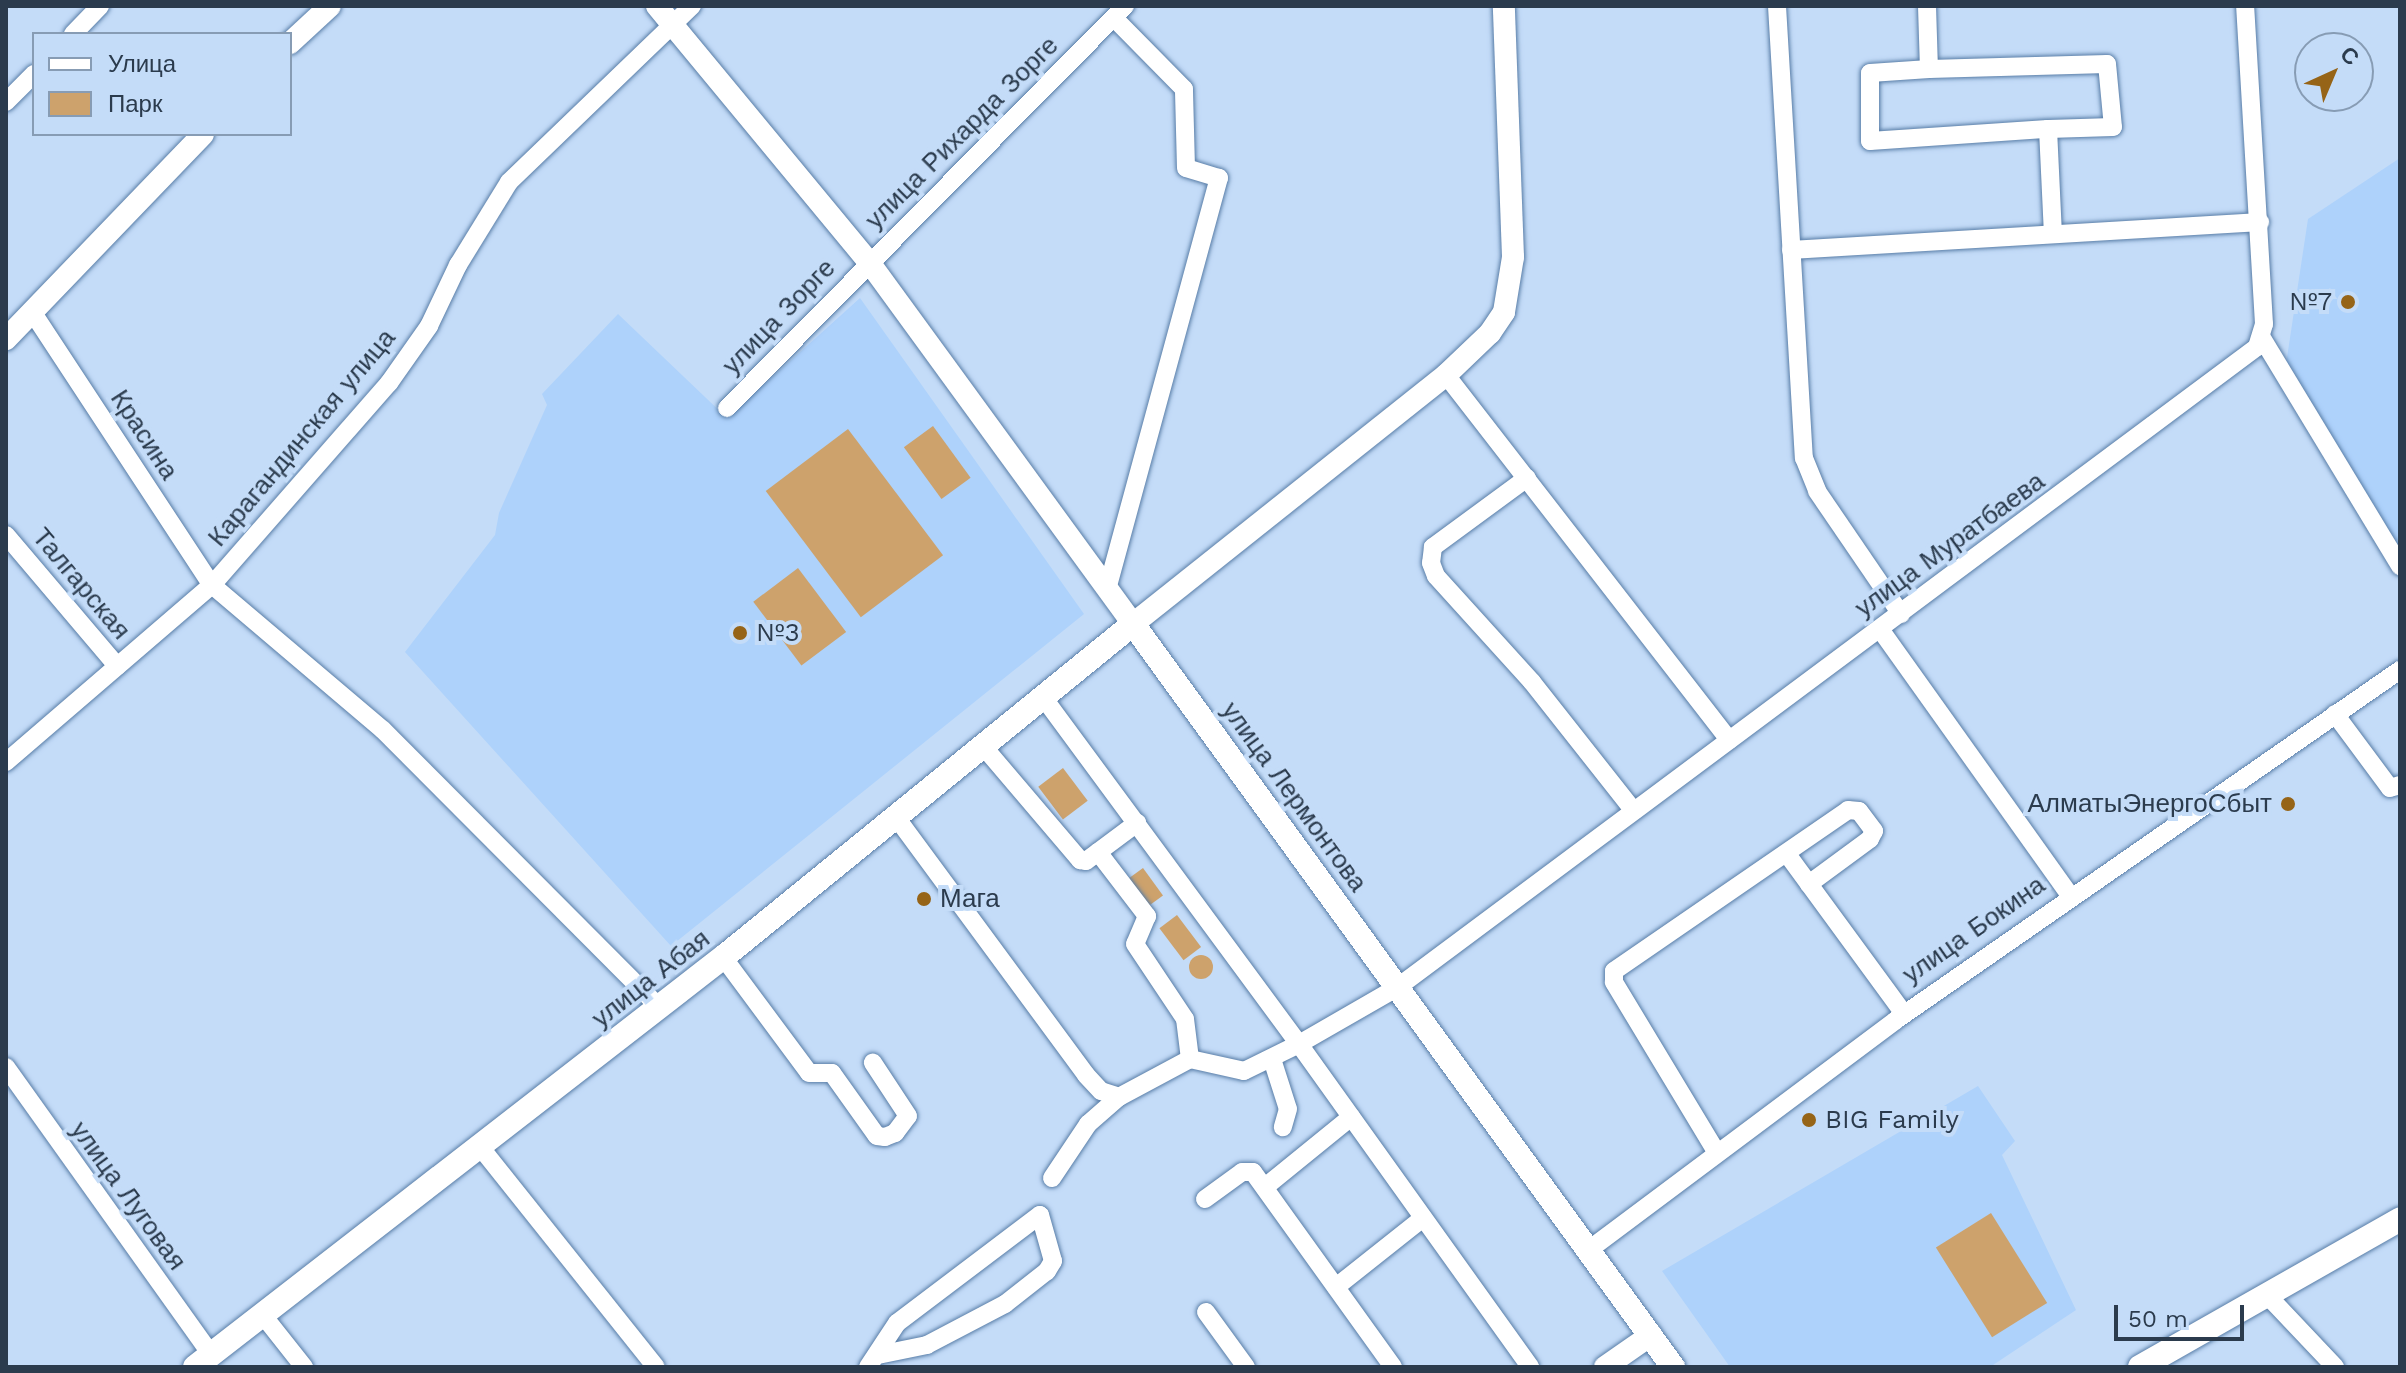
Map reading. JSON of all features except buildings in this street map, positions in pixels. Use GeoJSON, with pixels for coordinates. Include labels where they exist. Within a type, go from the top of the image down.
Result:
{"type":"FeatureCollection","features":[{"type":"Feature","properties":{"kind":"main road","name":"улица Абая"},"geometry":{"type":"LineString","coordinates":[[202,1360],[481,1148],[723,957],[1133,624]]}},
{"type":"Feature","properties":{"kind":"main road","name":"улица Лермонтова"},"geometry":{"type":"LineString","coordinates":[[1133,624],[1673,1367]]}},
{"type":"Feature","properties":{"kind":"main road"},"geometry":{"type":"LineString","coordinates":[[2140,1367],[2400,1219]]}},
{"type":"Feature","properties":{"kind":"street"},"geometry":{"type":"LineString","coordinates":[[75,32],[100,6]]}},
{"type":"Feature","properties":{"kind":"street"},"geometry":{"type":"LineString","coordinates":[[292,41],[330,6]]}},
{"type":"Feature","properties":{"kind":"street","name":"улица Лермонтова"},"geometry":{"type":"LineString","coordinates":[[657,6],[869,262],[1133,624]]}},
{"type":"Feature","properties":{"kind":"street","name":"Карагандинская улица"},"geometry":{"type":"LineString","coordinates":[[6,762],[212,585],[389,383],[429,326],[458,265],[509,182],[692,6]]}},
{"type":"Feature","properties":{"kind":"street"},"geometry":{"type":"LineString","coordinates":[[1133,624],[1446,375],[1490,333],[1511,288],[1504,6]]}},
{"type":"Feature","properties":{"kind":"street"},"geometry":{"type":"LineString","coordinates":[[1777,6],[1805,466],[1901,614]]}},
{"type":"Feature","properties":{"kind":"street"},"geometry":{"type":"LineString","coordinates":[[1927,6],[1929,69]]}},
{"type":"Feature","properties":{"kind":"street"},"geometry":{"type":"LineString","coordinates":[[2245,6],[2260,222],[2262,338],[2400,566]]}},
{"type":"Feature","properties":{"kind":"street"},"geometry":{"type":"LineString","coordinates":[[1108,586],[1219,178],[1186,168],[1184,89],[1119,12]]}},
{"type":"Feature","properties":{"kind":"street","name":"улица Рихарда Зорге"},"geometry":{"type":"LineString","coordinates":[[869,262],[1119,12]]}},
{"type":"Feature","properties":{"kind":"street"},"geometry":{"type":"LineString","coordinates":[[2107,64],[2113,127],[2048,129],[1870,141],[1870,73],[2107,64]]}},
{"type":"Feature","properties":{"kind":"street"},"geometry":{"type":"LineString","coordinates":[[6,102],[32,76]]}},
{"type":"Feature","properties":{"kind":"street"},"geometry":{"type":"LineString","coordinates":[[2048,129],[2053,234]]}},
{"type":"Feature","properties":{"kind":"street"},"geometry":{"type":"LineString","coordinates":[[6,339],[201,136]]}},
{"type":"Feature","properties":{"kind":"street"},"geometry":{"type":"LineString","coordinates":[[1791,250],[2260,222]]}},
{"type":"Feature","properties":{"kind":"street","name":"улица Зорге"},"geometry":{"type":"LineString","coordinates":[[727,408],[869,262]]}},
{"type":"Feature","properties":{"kind":"street","name":"Красина"},"geometry":{"type":"LineString","coordinates":[[33,313],[212,585],[383,730],[659,1007]]}},
{"type":"Feature","properties":{"kind":"street","name":"улица Муратбаева"},"geometry":{"type":"LineString","coordinates":[[1190,1059],[1234,1072],[1272,1059],[1398,987],[2239,363],[2262,338]]}},
{"type":"Feature","properties":{"kind":"street"},"geometry":{"type":"LineString","coordinates":[[1446,375],[1729,740]]}},
{"type":"Feature","properties":{"kind":"street"},"geometry":{"type":"LineString","coordinates":[[1527,478],[1433,547],[1431,563],[1436,576],[1532,682],[1634,811]]}},
{"type":"Feature","properties":{"kind":"street","name":"Талгарская"},"geometry":{"type":"LineString","coordinates":[[6,535],[117,666]]}},
{"type":"Feature","properties":{"kind":"street"},"geometry":{"type":"LineString","coordinates":[[1880,629],[2071,897]]}},
{"type":"Feature","properties":{"kind":"street","name":"улица Бокина"},"geometry":{"type":"LineString","coordinates":[[1590,1249],[1904,1014],[2400,670]]}},
{"type":"Feature","properties":{"kind":"street"},"geometry":{"type":"LineString","coordinates":[[1043,697],[1299,1044],[1530,1367]]}},
{"type":"Feature","properties":{"kind":"street"},"geometry":{"type":"LineString","coordinates":[[2335,714],[2390,788],[2400,785]]}},
{"type":"Feature","properties":{"kind":"street"},"geometry":{"type":"LineString","coordinates":[[983,746],[1071,855],[1086,861],[1137,823]]}},
{"type":"Feature","properties":{"kind":"street"},"geometry":{"type":"LineString","coordinates":[[1717,1153],[1614,982],[1614,971],[1848,810],[1859,811],[1874,831],[1870,839],[1809,884]]}},
{"type":"Feature","properties":{"kind":"street"},"geometry":{"type":"LineString","coordinates":[[896,817],[1086,1075],[1101,1091],[1119,1097]]}},
{"type":"Feature","properties":{"kind":"street"},"geometry":{"type":"LineString","coordinates":[[1052,1178],[1088,1124],[1119,1097],[1190,1059],[1185,1019],[1135,944],[1147,916],[1098,852]]}},
{"type":"Feature","properties":{"kind":"street"},"geometry":{"type":"LineString","coordinates":[[1787,854],[1904,1014]]}},
{"type":"Feature","properties":{"kind":"street"},"geometry":{"type":"LineString","coordinates":[[723,957],[809,1073],[832,1073],[877,1136],[885,1137],[895,1133],[908,1116],[873,1063]]}},
{"type":"Feature","properties":{"kind":"street"},"geometry":{"type":"LineString","coordinates":[[1272,1059],[1288,1109],[1283,1127]]}},
{"type":"Feature","properties":{"kind":"street","name":"улица Луговая"},"geometry":{"type":"LineString","coordinates":[[6,1067],[202,1360]]}},
{"type":"Feature","properties":{"kind":"street"},"geometry":{"type":"LineString","coordinates":[[1265,1187],[1351,1117]]}},
{"type":"Feature","properties":{"kind":"street"},"geometry":{"type":"LineString","coordinates":[[481,1148],[656,1367]]}},
{"type":"Feature","properties":{"kind":"street"},"geometry":{"type":"LineString","coordinates":[[1205,1199],[1247,1170],[1265,1187],[1393,1367]]}},
{"type":"Feature","properties":{"kind":"street"},"geometry":{"type":"LineString","coordinates":[[1040,1215],[1053,1261],[1047,1271],[1005,1304],[927,1345],[873,1361],[897,1323],[1040,1215]]}},
{"type":"Feature","properties":{"kind":"street"},"geometry":{"type":"LineString","coordinates":[[1336,1287],[1423,1218]]}},
{"type":"Feature","properties":{"kind":"street"},"geometry":{"type":"LineString","coordinates":[[2267,1295],[2335,1367]]}},
{"type":"Feature","properties":{"kind":"street"},"geometry":{"type":"LineString","coordinates":[[1206,1312],[1246,1367]]}},
{"type":"Feature","properties":{"kind":"street"},"geometry":{"type":"LineString","coordinates":[[262,1314],[304,1367]]}},
{"type":"Feature","properties":{"kind":"street"},"geometry":{"type":"LineString","coordinates":[[1605,1367],[1651,1335]]}},
{"type":"Feature","properties":{"kind":"shaded area","name":"№7"},"geometry":{"type":"Polygon","coordinates":[[[2400,158],[2400,569],[2283,384],[2308,219],[2400,158]]]}},
{"type":"Feature","properties":{"kind":"shaded area","name":"№3"},"geometry":{"type":"Polygon","coordinates":[[[860,298],[1084,614],[671,946],[405,652],[495,535],[499,513],[547,405],[542,394],[618,314],[727,418],[860,298]]]}},
{"type":"Feature","properties":{"kind":"shaded area"},"geometry":{"type":"Polygon","coordinates":[[[1978,1086],[2015,1141],[2002,1155],[2076,1310],[1990,1367],[1730,1367],[1662,1271],[1978,1086]]]}},
{"type":"Feature","properties":{"kind":"green space"},"geometry":{"type":"Polygon","coordinates":[[[933,426],[971,478],[941,499],[904,447],[933,426]]]}},
{"type":"Feature","properties":{"kind":"green space"},"geometry":{"type":"Polygon","coordinates":[[[848,429],[943,555],[861,617],[766,491],[848,429]]]}},
{"type":"Feature","properties":{"kind":"green space"},"geometry":{"type":"Polygon","coordinates":[[[798,568],[846,632],[801,666],[753,602],[798,568]]]}},
{"type":"Feature","properties":{"kind":"green space"},"geometry":{"type":"Polygon","coordinates":[[[1063,768],[1088,801],[1063,819],[1038,787],[1063,768]]]}},
{"type":"Feature","properties":{"kind":"green space"},"geometry":{"type":"Polygon","coordinates":[[[1143,868],[1163,896],[1149,905],[1129,878],[1143,868]]]}},
{"type":"Feature","properties":{"kind":"green space"},"geometry":{"type":"Polygon","coordinates":[[[1177,915],[1201,947],[1184,960],[1159,928],[1177,915]]]}},
{"type":"Feature","properties":{"kind":"green space"},"geometry":{"type":"Polygon","coordinates":[[[1201,955],[1209,959],[1213,967],[1209,975],[1201,979],[1193,975],[1189,967],[1193,959],[1201,955]]]}},
{"type":"Feature","properties":{"kind":"green space"},"geometry":{"type":"Polygon","coordinates":[[[1991,1213],[2047,1303],[1992,1337],[1936,1247],[1991,1213]]]}},
{"type":"Feature","properties":{"kind":"place","name":"№7"},"geometry":{"type":"Point","coordinates":[2348,302]}},
{"type":"Feature","properties":{"kind":"place","name":"№3"},"geometry":{"type":"Point","coordinates":[740,633]}},
{"type":"Feature","properties":{"kind":"place","name":"АлматыЭнергоСбыт"},"geometry":{"type":"Point","coordinates":[2288,804]}},
{"type":"Feature","properties":{"kind":"place","name":"Мага"},"geometry":{"type":"Point","coordinates":[924,899]}},
{"type":"Feature","properties":{"kind":"place","name":"BIG Family"},"geometry":{"type":"Point","coordinates":[1809,1120]}}]}
